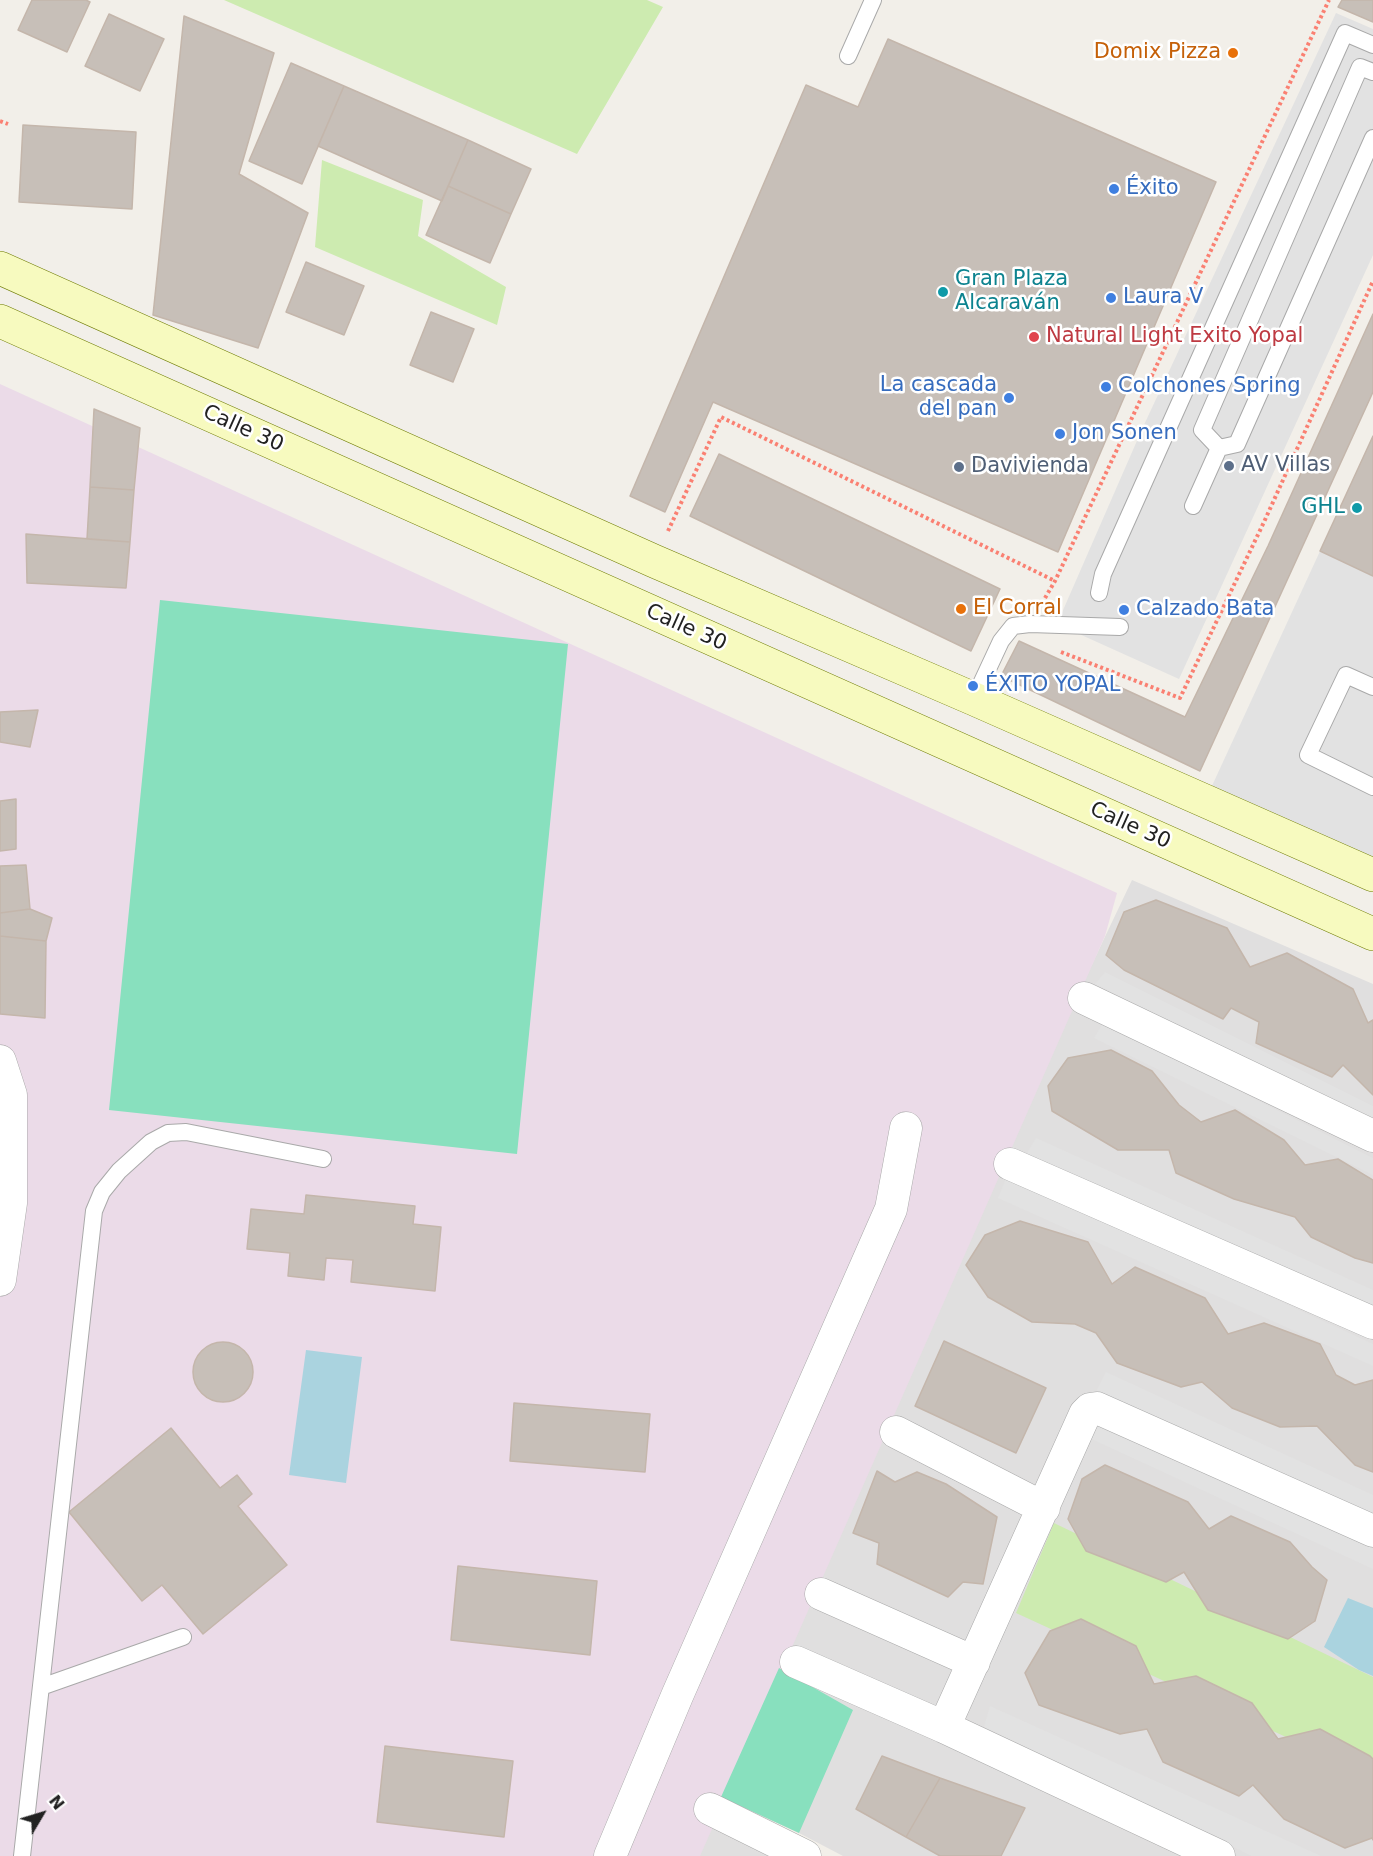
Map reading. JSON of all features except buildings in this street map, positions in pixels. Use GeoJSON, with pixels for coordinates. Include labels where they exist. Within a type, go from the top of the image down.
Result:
{"type":"FeatureCollection","features":[{"type":"Feature","properties":{"kind":"main road"},"geometry":{"type":"LineString","coordinates":[[0,268],[654,561],[1373,875]]}},
{"type":"Feature","properties":{"kind":"main road","name":"Calle 30"},"geometry":{"type":"LineString","coordinates":[[0,321],[1373,934]]}},
{"type":"Feature","properties":{"kind":"street"},"geometry":{"type":"LineString","coordinates":[[1084,998],[1373,1136]]}},
{"type":"Feature","properties":{"kind":"street"},"geometry":{"type":"LineString","coordinates":[[0,1061],[11,1095],[11,1203],[0,1280]]}},
{"type":"Feature","properties":{"kind":"street"},"geometry":{"type":"LineString","coordinates":[[610,1856],[682,1685],[891,1209],[906,1128]]}},
{"type":"Feature","properties":{"kind":"street"},"geometry":{"type":"LineString","coordinates":[[1010,1164],[1373,1323]]}},
{"type":"Feature","properties":{"kind":"street"},"geometry":{"type":"LineString","coordinates":[[944,1728],[1085,1414],[1090,1409],[1097,1408],[1373,1531]]}},
{"type":"Feature","properties":{"kind":"street"},"geometry":{"type":"LineString","coordinates":[[896,1432],[1044,1508]]}},
{"type":"Feature","properties":{"kind":"street"},"geometry":{"type":"LineString","coordinates":[[821,1594],[974,1662]]}},
{"type":"Feature","properties":{"kind":"street"},"geometry":{"type":"LineString","coordinates":[[796,1662],[1219,1856]]}},
{"type":"Feature","properties":{"kind":"street"},"geometry":{"type":"LineString","coordinates":[[710,1809],[805,1856]]}},
{"type":"Feature","properties":{"kind":"lane"},"geometry":{"type":"LineString","coordinates":[[848,56],[873,0]]}},
{"type":"Feature","properties":{"kind":"lane"},"geometry":{"type":"LineString","coordinates":[[1099,593],[1103,574],[1345,33],[1373,45]]}},
{"type":"Feature","properties":{"kind":"lane"},"geometry":{"type":"LineString","coordinates":[[1219,448],[1202,430],[1359,67],[1373,72]]}},
{"type":"Feature","properties":{"kind":"lane"},"geometry":{"type":"LineString","coordinates":[[1219,448],[1237,444],[1373,138]]}},
{"type":"Feature","properties":{"kind":"lane"},"geometry":{"type":"LineString","coordinates":[[1193,506],[1219,448]]}},
{"type":"Feature","properties":{"kind":"lane"},"geometry":{"type":"LineString","coordinates":[[974,699],[1000,641],[1013,626],[1030,624],[1119,627]]}},
{"type":"Feature","properties":{"kind":"lane"},"geometry":{"type":"LineString","coordinates":[[1373,687],[1346,675],[1308,755],[1373,787]]}},
{"type":"Feature","properties":{"kind":"lane"},"geometry":{"type":"LineString","coordinates":[[22,1856],[94,1211],[102,1192],[151,1142],[168,1133],[186,1132],[323,1159]]}},
{"type":"Feature","properties":{"kind":"lane"},"geometry":{"type":"LineString","coordinates":[[41,1687],[183,1637]]}},
{"type":"Feature","properties":{"kind":"path"},"geometry":{"type":"LineString","coordinates":[[654,561],[721,417],[1055,581],[1329,0]]}},
{"type":"Feature","properties":{"kind":"path"},"geometry":{"type":"LineString","coordinates":[[0,121],[8,124]]}},
{"type":"Feature","properties":{"kind":"path"},"geometry":{"type":"LineString","coordinates":[[1060,652],[1180,698],[1264,522],[1373,281]]}},
{"type":"Feature","properties":{"kind":"shaded area"},"geometry":{"type":"Polygon","coordinates":[[[1336,13],[1373,29],[1373,255],[1179,679],[1057,624],[1143,427],[1336,13]]]}},
{"type":"Feature","properties":{"kind":"shaded area"},"geometry":{"type":"Polygon","coordinates":[[[0,384],[1117,893],[1105,936],[700,1856],[0,1856],[0,384]]]}},
{"type":"Feature","properties":{"kind":"shaded area"},"geometry":{"type":"Polygon","coordinates":[[[1373,436],[1373,858],[1211,788],[1373,436]]]}},
{"type":"Feature","properties":{"kind":"shaded area"},"geometry":{"type":"Polygon","coordinates":[[[1132,880],[1373,984],[1373,1856],[843,1856],[799,1833],[700,1788],[1132,880]]]}},
{"type":"Feature","properties":{"kind":"shaded area"},"geometry":{"type":"Polygon","coordinates":[[[1105,972],[1373,1106],[1373,1121],[1095,984],[1105,972]]]}},
{"type":"Feature","properties":{"kind":"shaded area"},"geometry":{"type":"Polygon","coordinates":[[[1103,1023],[1373,1158],[1373,1175],[1094,1038],[1103,1023]]]}},
{"type":"Feature","properties":{"kind":"shaded area"},"geometry":{"type":"Polygon","coordinates":[[[1036,1138],[1373,1290],[1373,1307],[1025,1156],[1036,1138]]]}},
{"type":"Feature","properties":{"kind":"shaded area"},"geometry":{"type":"Polygon","coordinates":[[[1007,1176],[1373,1344],[1373,1366],[998,1198],[1007,1176]]]}},
{"type":"Feature","properties":{"kind":"shaded area"},"geometry":{"type":"Polygon","coordinates":[[[1106,1372],[1373,1495],[1373,1520],[1094,1396],[1106,1372]]]}},
{"type":"Feature","properties":{"kind":"shaded area"},"geometry":{"type":"Polygon","coordinates":[[[1092,1414],[1373,1543],[1373,1569],[1083,1435],[1092,1414]]]}},
{"type":"Feature","properties":{"kind":"shaded area"},"geometry":{"type":"Polygon","coordinates":[[[990,1706],[1321,1856],[1252,1856],[984,1727],[990,1706]]]}},
{"type":"Feature","properties":{"kind":"shaded area"},"geometry":{"type":"Polygon","coordinates":[[[715,1816],[807,1856],[698,1856],[715,1816]]]}},
{"type":"Feature","properties":{"kind":"green space"},"geometry":{"type":"Polygon","coordinates":[[[224,0],[647,0],[663,7],[577,154],[224,0]]]}},
{"type":"Feature","properties":{"kind":"green space"},"geometry":{"type":"Polygon","coordinates":[[[322,160],[423,200],[418,236],[506,287],[497,325],[315,247],[322,160]]]}},
{"type":"Feature","properties":{"kind":"green space"},"geometry":{"type":"Polygon","coordinates":[[[160,600],[568,644],[517,1154],[109,1110],[160,600]]]}},
{"type":"Feature","properties":{"kind":"green space"},"geometry":{"type":"Polygon","coordinates":[[[1054,1523],[1373,1677],[1373,1777],[1016,1613],[1054,1523]]]}},
{"type":"Feature","properties":{"kind":"green space"},"geometry":{"type":"Polygon","coordinates":[[[779,1668],[853,1710],[799,1833],[721,1797],[779,1668]]]}},
{"type":"Feature","properties":{"kind":"water"},"geometry":{"type":"Polygon","coordinates":[[[306,1350],[362,1357],[346,1483],[289,1475],[306,1350]]]}},
{"type":"Feature","properties":{"kind":"water"},"geometry":{"type":"Polygon","coordinates":[[[1348,1598],[1373,1608],[1373,1676],[1359,1670],[1324,1647],[1348,1598]]]}},
{"type":"Feature","properties":{"kind":"place","name":"Domix Pizza"},"geometry":{"type":"Point","coordinates":[1233,53]}},
{"type":"Feature","properties":{"kind":"place","name":"Éxito"},"geometry":{"type":"Point","coordinates":[1114,189]}},
{"type":"Feature","properties":{"kind":"place","name":"Gran Plaza Alcaraván"},"geometry":{"type":"Point","coordinates":[943,292]}},
{"type":"Feature","properties":{"kind":"place","name":"Laura V"},"geometry":{"type":"Point","coordinates":[1111,298]}},
{"type":"Feature","properties":{"kind":"place","name":"Natural Light Exito Yopal"},"geometry":{"type":"Point","coordinates":[1034,337]}},
{"type":"Feature","properties":{"kind":"place","name":"Colchones Spring"},"geometry":{"type":"Point","coordinates":[1106,387]}},
{"type":"Feature","properties":{"kind":"place","name":"La cascada del pan"},"geometry":{"type":"Point","coordinates":[1009,398]}},
{"type":"Feature","properties":{"kind":"place","name":"Jon Sonen"},"geometry":{"type":"Point","coordinates":[1060,434]}},
{"type":"Feature","properties":{"kind":"place","name":"AV Villas"},"geometry":{"type":"Point","coordinates":[1229,466]}},
{"type":"Feature","properties":{"kind":"place","name":"Davivienda"},"geometry":{"type":"Point","coordinates":[959,467]}},
{"type":"Feature","properties":{"kind":"place","name":"GHL"},"geometry":{"type":"Point","coordinates":[1357,508]}},
{"type":"Feature","properties":{"kind":"place","name":"El Corral"},"geometry":{"type":"Point","coordinates":[961,609]}},
{"type":"Feature","properties":{"kind":"place","name":"Calzado Bata"},"geometry":{"type":"Point","coordinates":[1124,610]}},
{"type":"Feature","properties":{"kind":"place","name":"ÉXITO YOPAL"},"geometry":{"type":"Point","coordinates":[973,686]}}]}
